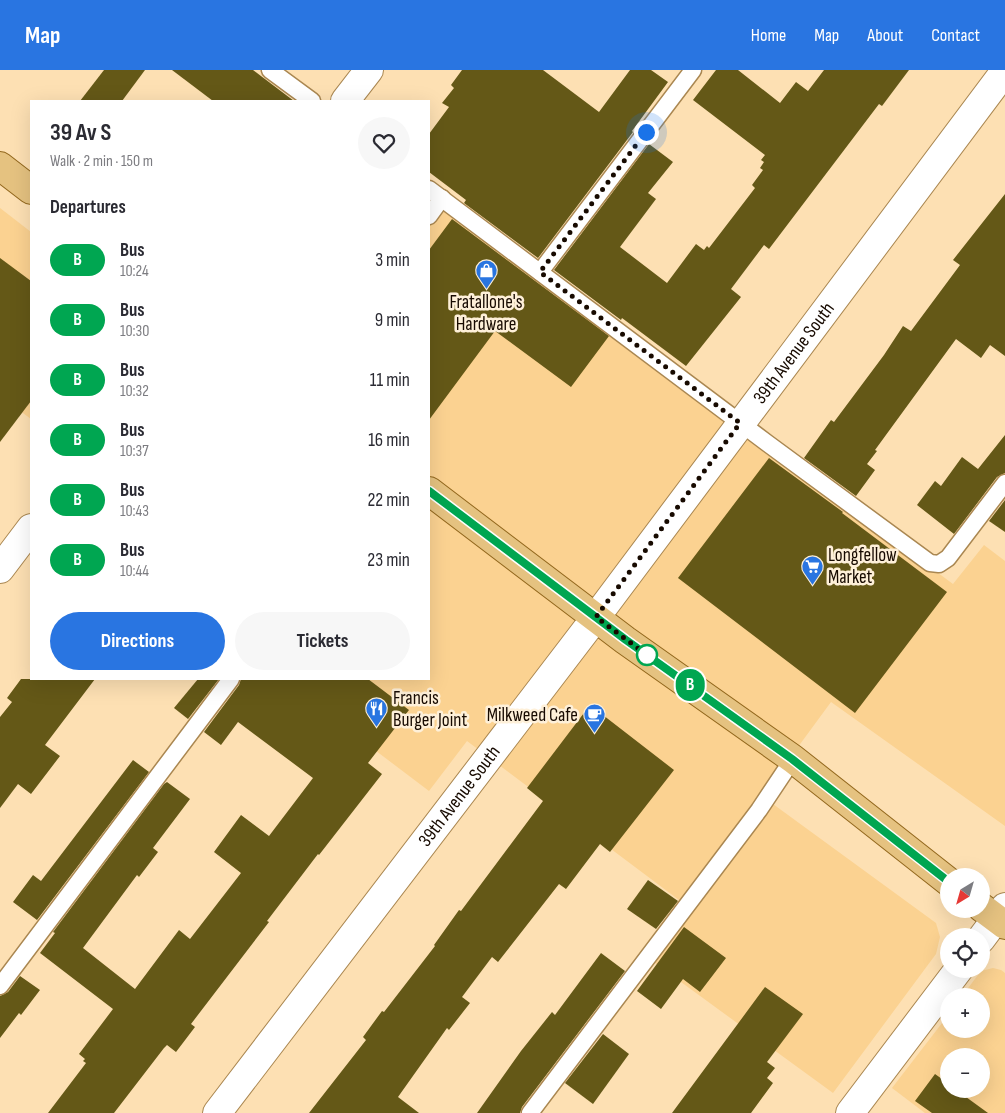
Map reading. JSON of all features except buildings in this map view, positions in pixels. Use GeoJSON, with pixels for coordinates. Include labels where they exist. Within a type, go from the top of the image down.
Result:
{"type":"FeatureCollection","features":[{"type":"Feature","properties":{"kind":"main road"},"geometry":{"type":"LineString","coordinates":[[0,166],[30,189]]}},
{"type":"Feature","properties":{"kind":"main road"},"geometry":{"type":"LineString","coordinates":[[430,492],[596,617],[792,759],[940,875]]}},
{"type":"Feature","properties":{"kind":"street"},"geometry":{"type":"LineString","coordinates":[[346,100],[369,70]]}},
{"type":"Feature","properties":{"kind":"street","name":"39th Avenue South"},"geometry":{"type":"LineString","coordinates":[[217,1113],[596,617],[1005,71]]}},
{"type":"Feature","properties":{"kind":"street"},"geometry":{"type":"LineString","coordinates":[[0,569],[30,529]]}},
{"type":"Feature","properties":{"kind":"street"},"geometry":{"type":"LineString","coordinates":[[850,1113],[952,978]]}},
{"type":"Feature","properties":{"kind":"lane"},"geometry":{"type":"LineString","coordinates":[[270,70],[311,100]]}},
{"type":"Feature","properties":{"kind":"lane"},"geometry":{"type":"LineString","coordinates":[[540,272],[693,70]]}},
{"type":"Feature","properties":{"kind":"lane"},"geometry":{"type":"LineString","coordinates":[[430,212],[435,194],[930,563],[939,564],[948,558],[1005,483]]}},
{"type":"Feature","properties":{"kind":"lane"},"geometry":{"type":"LineString","coordinates":[[0,986],[230,680]]}},
{"type":"Feature","properties":{"kind":"lane"},"geometry":{"type":"LineString","coordinates":[[530,1113],[759,810],[792,759]]}},
{"type":"Feature","properties":{"kind":"shaded area"},"geometry":{"type":"Polygon","coordinates":[[[437,201],[953,584],[984,545],[1005,561],[1005,826],[831,702],[762,796],[936,923],[940,937],[936,954],[833,1093],[644,955],[683,903],[467,741],[429,791],[282,680],[430,680],[430,211],[437,201]]]}},
{"type":"Feature","properties":{"kind":"shaded area"},"geometry":{"type":"Polygon","coordinates":[[[0,208],[30,231],[30,418],[0,396],[0,208]]]}},
{"type":"Feature","properties":{"kind":"shaded area"},"geometry":{"type":"Polygon","coordinates":[[[990,969],[1001,970],[1005,973],[1005,1113],[925,1113],[892,1088],[940,1026],[940,1038],[990,1038],[990,988],[968,988],[976,978],[990,978],[990,969]]]}},
{"type":"Feature","properties":{"kind":"bus line","name":"B"},"geometry":{"type":"LineString","coordinates":[[430,492],[626,640],[792,759],[940,875]]}},
{"type":"Feature","properties":{"kind":"place","name":"Fratallone's Hardware"},"geometry":{"type":"Point","coordinates":[486,290]}},
{"type":"Feature","properties":{"kind":"place","name":"Longfellow Market"},"geometry":{"type":"Point","coordinates":[812,585]}},
{"type":"Feature","properties":{"kind":"place","name":"Francis Burger Joint"},"geometry":{"type":"Point","coordinates":[377,728]}},
{"type":"Feature","properties":{"kind":"place","name":"Milkweed Cafe"},"geometry":{"type":"Point","coordinates":[594,734]}},
{"type":"Feature","properties":{"kind":"route"},"geometry":{"type":"LineString","coordinates":[[646,132],[540,272],[740,423],[596,617],[647,655]]}}]}
